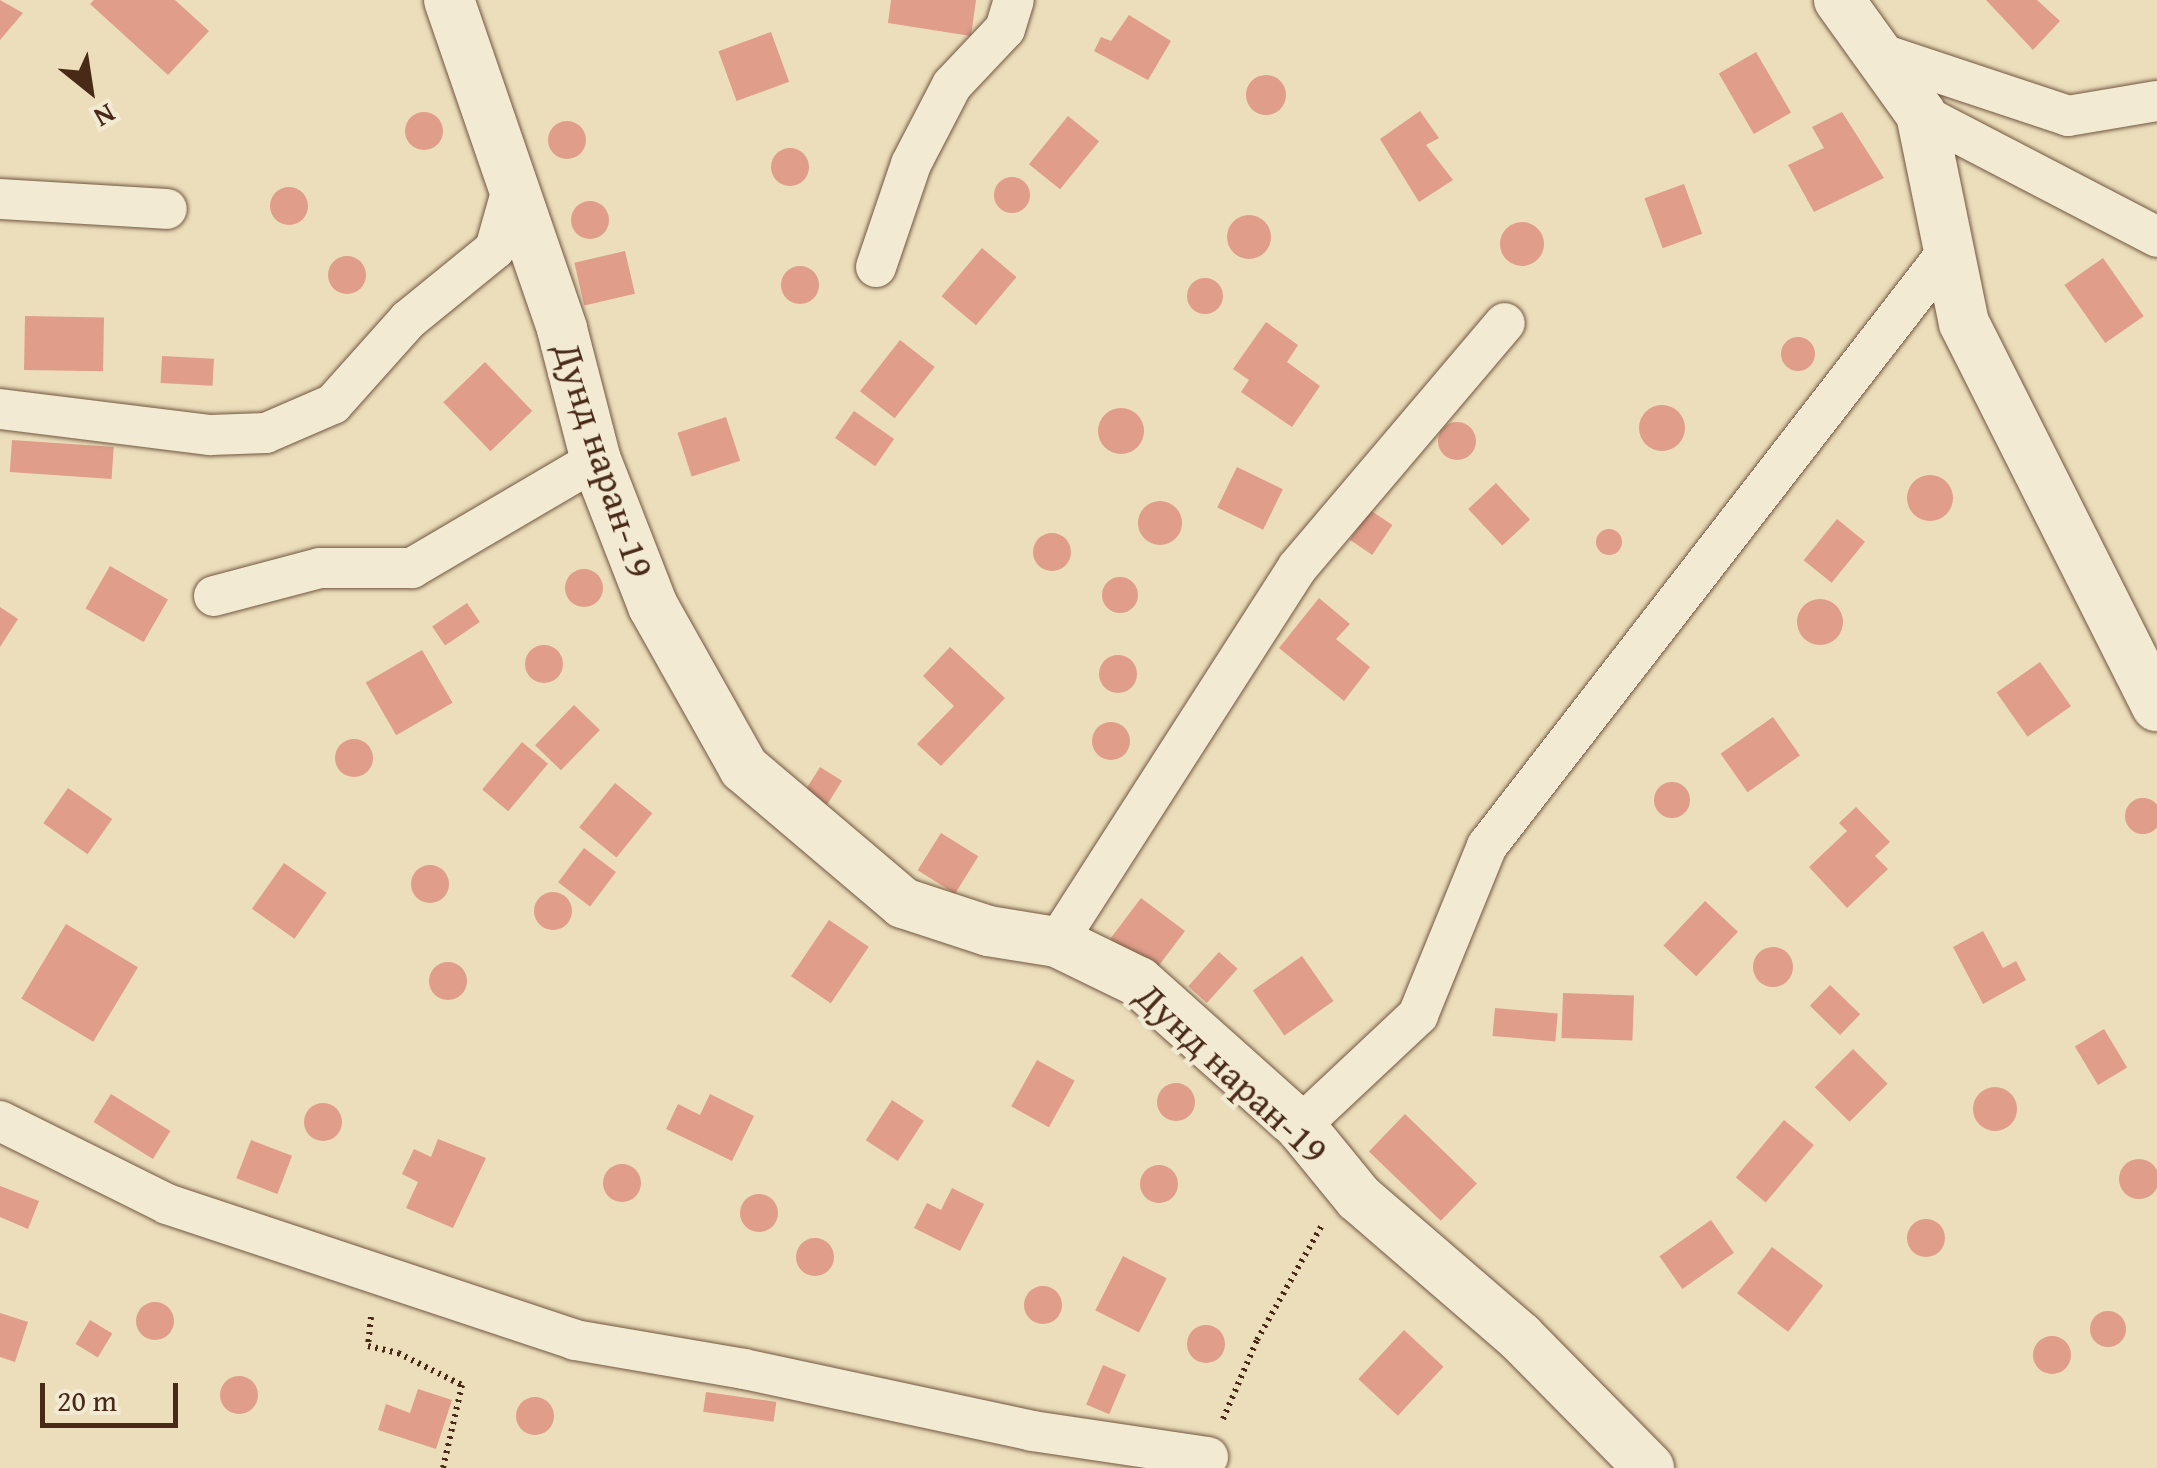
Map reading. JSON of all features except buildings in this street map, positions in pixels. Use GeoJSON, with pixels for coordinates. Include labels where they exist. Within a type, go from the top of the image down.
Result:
{"type":"FeatureCollection","features":[{"type":"Feature","properties":{"kind":"street","name":"Дунд наран-19"},"geometry":{"type":"LineString","coordinates":[[449,0],[514,182],[596,460],[653,606],[744,768],[902,903],[988,931],[1057,942],[1139,982],[1300,1126],[1359,1198],[1520,1337],[1649,1468]]}},
{"type":"Feature","properties":{"kind":"street"},"geometry":{"type":"LineString","coordinates":[[876,267],[928,133],[952,85],[1005,29],[1014,0]]}},
{"type":"Feature","properties":{"kind":"street"},"geometry":{"type":"LineString","coordinates":[[1839,0],[1921,114],[1964,323],[2157,706]]}},
{"type":"Feature","properties":{"kind":"street"},"geometry":{"type":"LineString","coordinates":[[1878,53],[1982,82],[2068,116],[2157,101]]}},
{"type":"Feature","properties":{"kind":"street"},"geometry":{"type":"LineString","coordinates":[[1921,114],[2157,237]]}},
{"type":"Feature","properties":{"kind":"street"},"geometry":{"type":"LineString","coordinates":[[0,409],[210,434],[266,433],[333,404],[408,320],[494,249],[514,182]]}},
{"type":"Feature","properties":{"kind":"street"},"geometry":{"type":"LineString","coordinates":[[0,199],[167,208]]}},
{"type":"Feature","properties":{"kind":"street"},"geometry":{"type":"LineString","coordinates":[[1300,1126],[1418,1016],[1453,916],[1487,846],[1949,250]]}},
{"type":"Feature","properties":{"kind":"street"},"geometry":{"type":"LineString","coordinates":[[1057,942],[1297,568],[1504,324]]}},
{"type":"Feature","properties":{"kind":"street"},"geometry":{"type":"LineString","coordinates":[[214,596],[320,568],[412,568],[596,460]]}},
{"type":"Feature","properties":{"kind":"street"},"geometry":{"type":"LineString","coordinates":[[0,1121],[167,1204],[575,1340],[744,1369],[1032,1432],[1214,1443]]}},
{"type":"Feature","properties":{"kind":"path"},"geometry":{"type":"LineString","coordinates":[[1214,1443],[1258,1340],[1335,1200],[1359,1198]]}},
{"type":"Feature","properties":{"kind":"path"},"geometry":{"type":"LineString","coordinates":[[354,1268],[374,1292],[368,1346],[462,1385],[444,1468]]}}]}
